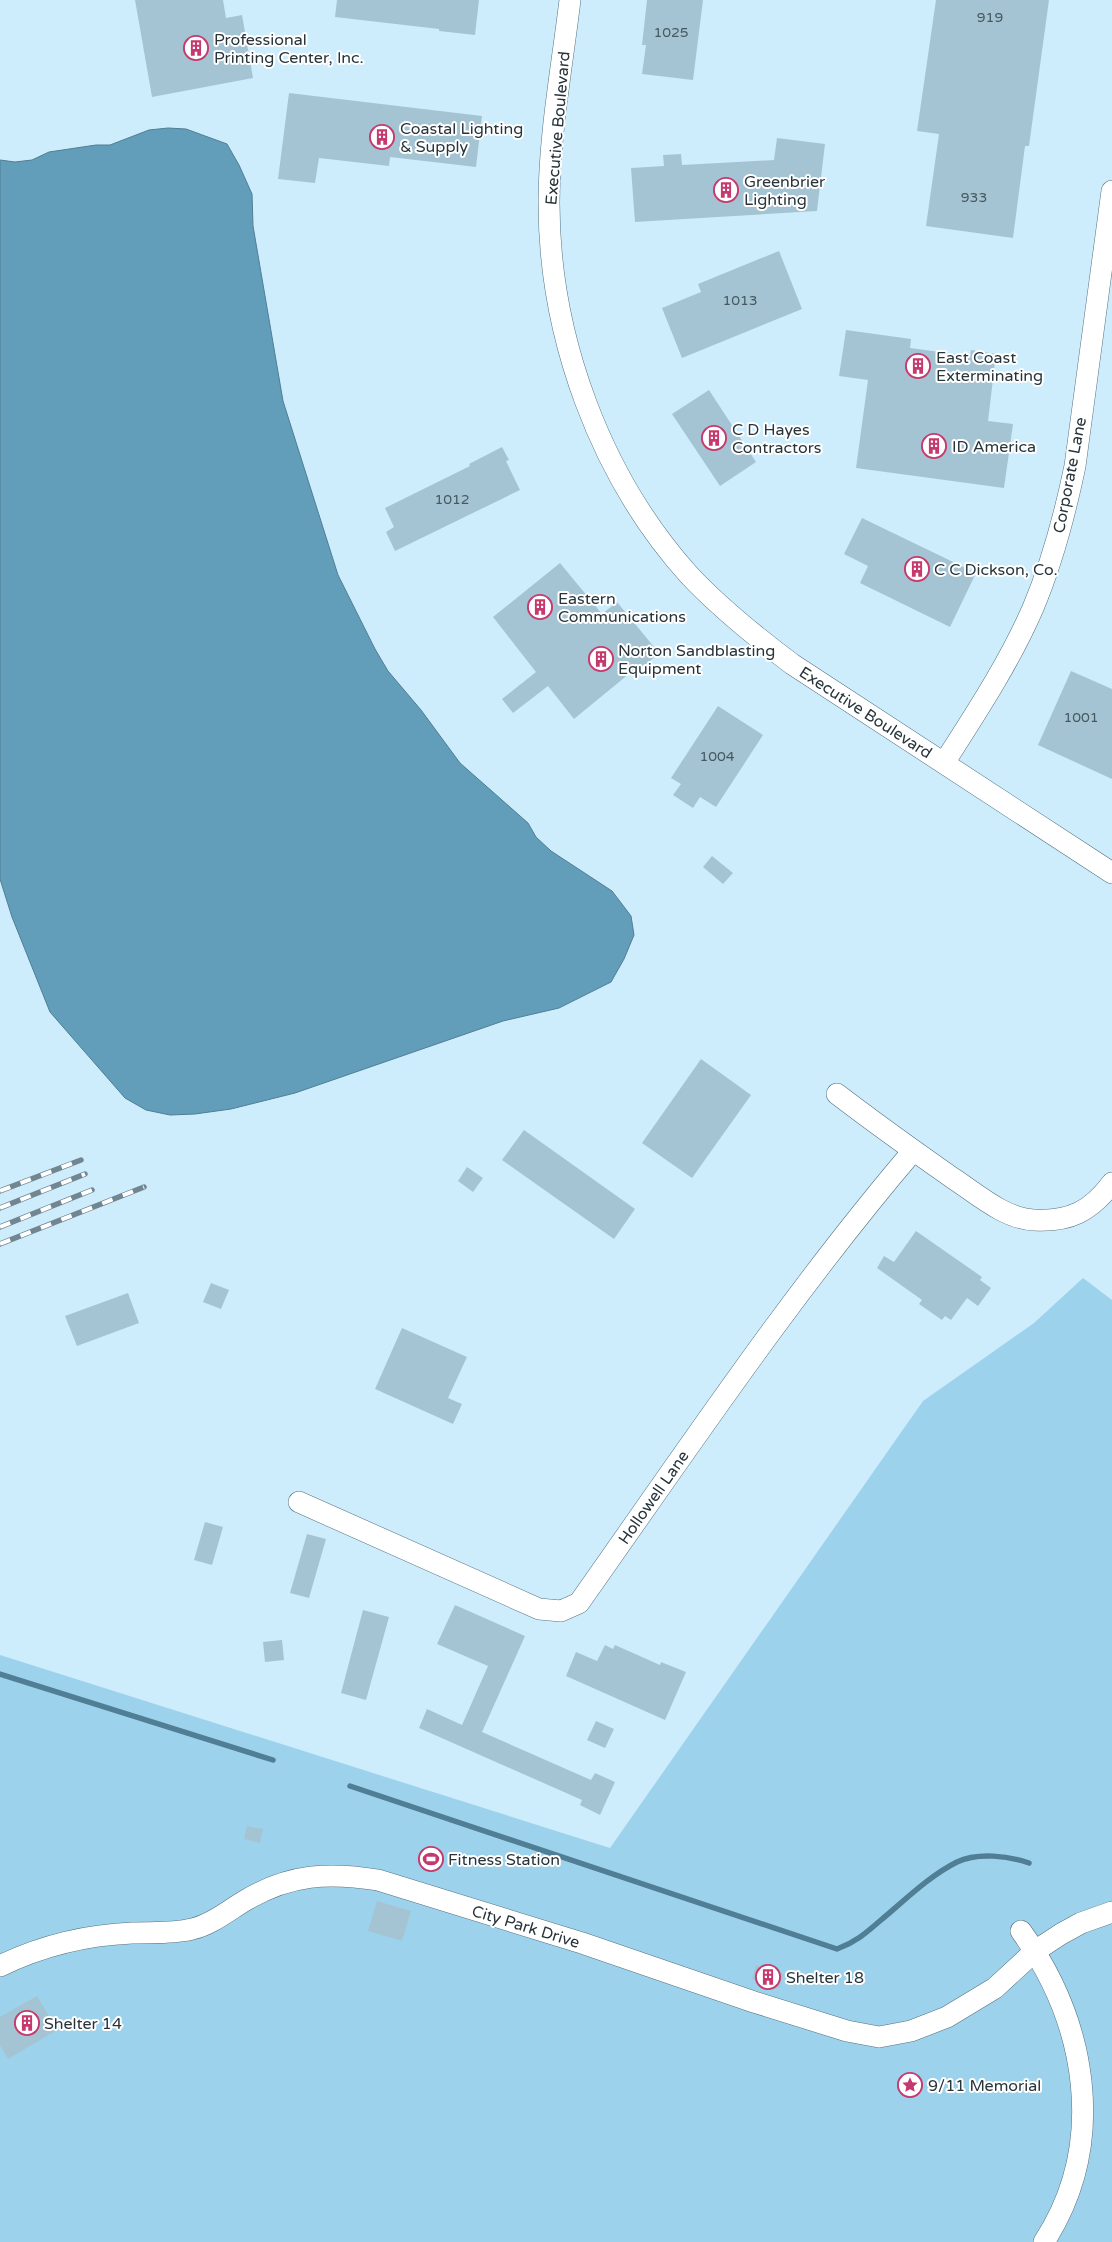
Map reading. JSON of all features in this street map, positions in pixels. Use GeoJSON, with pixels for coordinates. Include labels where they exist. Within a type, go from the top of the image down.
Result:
{"type":"FeatureCollection","features":[{"type":"Feature","properties":{"kind":"street","name":"Executive Boulevard"},"geometry":{"type":"LineString","coordinates":[[570,0],[552,154],[549,203],[550,240],[566,341],[584,397],[601,438],[634,500],[659,537],[688,573],[711,598],[756,637],[792,664],[1112,873]]}},
{"type":"Feature","properties":{"kind":"street","name":"Corporate Lane"},"geometry":{"type":"LineString","coordinates":[[944,763],[1002,668],[1033,608],[1068,502],[1075,466],[1112,192]]}},
{"type":"Feature","properties":{"kind":"street"},"geometry":{"type":"LineString","coordinates":[[837,1094],[913,1150],[993,1205],[1009,1213],[1033,1220],[1072,1216],[1088,1209],[1100,1198],[1112,1182]]}},
{"type":"Feature","properties":{"kind":"street","name":"Hollowell Lane"},"geometry":{"type":"LineString","coordinates":[[299,1502],[539,1609],[561,1611],[579,1602],[725,1396],[869,1202],[913,1150]]}},
{"type":"Feature","properties":{"kind":"street","name":"City Park Drive"},"geometry":{"type":"LineString","coordinates":[[0,1966],[28,1953],[71,1941],[110,1935],[180,1932],[195,1928],[255,1894],[278,1884],[320,1875],[338,1875],[378,1880],[582,1944],[754,2002],[847,2031],[878,2036],[912,2031],[947,2017],[995,1988],[1035,1951],[1075,1927],[1109,1914]]}},
{"type":"Feature","properties":{"kind":"street"},"geometry":{"type":"LineString","coordinates":[[1021,1931],[1048,1972],[1070,2026],[1075,2045],[1083,2098],[1082,2137],[1079,2158],[1068,2195],[1044,2242]]}},
{"type":"Feature","properties":{"kind":"shaded area"},"geometry":{"type":"Polygon","coordinates":[[[186,129],[227,144],[252,194],[253,226],[283,401],[338,575],[375,649],[388,671],[421,710],[460,763],[528,823],[536,837],[551,851],[612,891],[631,916],[634,935],[624,959],[611,982],[559,1008],[503,1021],[295,1093],[231,1109],[170,1115],[146,1110],[125,1098],[50,1012],[12,917],[0,879],[0,160],[15,162],[32,160],[49,152],[96,145],[110,145],[149,130],[186,129]]]}},
{"type":"Feature","properties":{"kind":"shaded area"},"geometry":{"type":"Polygon","coordinates":[[[1083,1278],[1112,1300],[1112,2242],[0,2242],[0,1655],[610,1848],[923,1401],[1034,1323],[1083,1278]]]}},
{"type":"Feature","properties":{"kind":"building","name":"Professional Printing Center, Inc."},"geometry":{"type":"Polygon","coordinates":[[[135,0],[223,0],[226,18],[242,15],[253,78],[152,97],[135,0]]]}},
{"type":"Feature","properties":{"kind":"building"},"geometry":{"type":"Polygon","coordinates":[[[337,0],[479,0],[475,35],[335,17],[337,0]]]}},
{"type":"Feature","properties":{"kind":"building"},"geometry":{"type":"Polygon","coordinates":[[[647,0],[703,0],[693,80],[642,74],[646,45],[642,45],[647,0]]]}},
{"type":"Feature","properties":{"kind":"building"},"geometry":{"type":"Polygon","coordinates":[[[936,0],[1049,0],[1029,146],[1025,146],[1013,238],[926,226],[939,134],[917,131],[936,0]]]}},
{"type":"Feature","properties":{"kind":"building","name":"Coastal Lighting & Supply"},"geometry":{"type":"Polygon","coordinates":[[[289,93],[482,116],[476,167],[390,157],[389,166],[319,158],[315,183],[278,179],[289,93]]]}},
{"type":"Feature","properties":{"kind":"building","name":"Greenbrier Lighting"},"geometry":{"type":"Polygon","coordinates":[[[777,138],[825,144],[817,211],[635,222],[631,168],[664,166],[663,155],[681,154],[682,165],[774,160],[777,138]]]}},
{"type":"Feature","properties":{"kind":"building"},"geometry":{"type":"Polygon","coordinates":[[[779,251],[802,309],[682,358],[662,308],[701,292],[698,284],[779,251]]]}},
{"type":"Feature","properties":{"kind":"building"},"geometry":{"type":"Polygon","coordinates":[[[846,330],[911,339],[910,348],[970,356],[971,350],[996,354],[988,421],[1013,424],[1004,488],[856,468],[868,380],[839,376],[846,330]]]}},
{"type":"Feature","properties":{"kind":"building","name":"C D Hayes Contractors"},"geometry":{"type":"Polygon","coordinates":[[[709,390],[756,462],[720,486],[672,414],[709,390]]]}},
{"type":"Feature","properties":{"kind":"building"},"geometry":{"type":"Polygon","coordinates":[[[502,447],[509,460],[506,461],[520,490],[395,551],[386,532],[394,527],[385,508],[470,466],[469,464],[502,447]]]}},
{"type":"Feature","properties":{"kind":"building","name":"C C Dickson, Co."},"geometry":{"type":"Polygon","coordinates":[[[862,518],[976,573],[950,627],[860,583],[868,566],[844,554],[862,518]]]}},
{"type":"Feature","properties":{"kind":"building"},"geometry":{"type":"Polygon","coordinates":[[[560,563],[602,614],[617,602],[659,653],[643,667],[641,664],[574,719],[548,686],[513,713],[502,699],[536,672],[493,617],[560,563]]]}},
{"type":"Feature","properties":{"kind":"building"},"geometry":{"type":"Polygon","coordinates":[[[1071,671],[1112,689],[1112,779],[1038,745],[1071,671]]]}},
{"type":"Feature","properties":{"kind":"building"},"geometry":{"type":"Polygon","coordinates":[[[718,706],[763,735],[716,807],[700,797],[693,808],[673,795],[681,784],[671,778],[718,706]]]}},
{"type":"Feature","properties":{"kind":"building"},"geometry":{"type":"Polygon","coordinates":[[[712,856],[733,873],[723,884],[703,867],[712,856]]]}},
{"type":"Feature","properties":{"kind":"building"},"geometry":{"type":"Polygon","coordinates":[[[701,1059],[751,1095],[692,1178],[642,1143],[701,1059]]]}},
{"type":"Feature","properties":{"kind":"building"},"geometry":{"type":"Polygon","coordinates":[[[524,1130],[635,1209],[614,1239],[502,1160],[524,1130]]]}},
{"type":"Feature","properties":{"kind":"building"},"geometry":{"type":"Polygon","coordinates":[[[467,1167],[483,1178],[473,1192],[458,1181],[467,1167]]]}},
{"type":"Feature","properties":{"kind":"building"},"geometry":{"type":"Polygon","coordinates":[[[916,1231],[982,1277],[980,1280],[991,1288],[978,1306],[967,1298],[951,1320],[945,1316],[942,1320],[919,1304],[922,1300],[877,1268],[884,1256],[894,1262],[916,1231]]]}},
{"type":"Feature","properties":{"kind":"building"},"geometry":{"type":"Polygon","coordinates":[[[211,1283],[229,1290],[221,1309],[203,1302],[211,1283]]]}},
{"type":"Feature","properties":{"kind":"building"},"geometry":{"type":"Polygon","coordinates":[[[128,1293],[139,1323],[77,1346],[65,1316],[128,1293]]]}},
{"type":"Feature","properties":{"kind":"building"},"geometry":{"type":"Polygon","coordinates":[[[402,1328],[467,1357],[448,1398],[462,1404],[453,1424],[375,1389],[402,1328]]]}},
{"type":"Feature","properties":{"kind":"building"},"geometry":{"type":"Polygon","coordinates":[[[205,1522],[223,1527],[212,1565],[194,1560],[205,1522]]]}},
{"type":"Feature","properties":{"kind":"building"},"geometry":{"type":"Polygon","coordinates":[[[307,1534],[326,1539],[309,1598],[290,1593],[307,1534]]]}},
{"type":"Feature","properties":{"kind":"building"},"geometry":{"type":"Polygon","coordinates":[[[455,1605],[525,1636],[482,1732],[591,1780],[595,1773],[615,1782],[600,1815],[580,1805],[582,1800],[419,1728],[427,1709],[462,1725],[488,1666],[437,1644],[455,1605]]]}},
{"type":"Feature","properties":{"kind":"building"},"geometry":{"type":"Polygon","coordinates":[[[363,1610],[389,1617],[366,1700],[341,1693],[363,1610]]]}},
{"type":"Feature","properties":{"kind":"building"},"geometry":{"type":"Polygon","coordinates":[[[282,1640],[284,1660],[265,1662],[263,1642],[282,1640]]]}},
{"type":"Feature","properties":{"kind":"building"},"geometry":{"type":"Polygon","coordinates":[[[605,1645],[613,1649],[615,1645],[660,1665],[661,1662],[686,1672],[665,1720],[566,1676],[576,1652],[597,1661],[605,1645]]]}},
{"type":"Feature","properties":{"kind":"building"},"geometry":{"type":"Polygon","coordinates":[[[596,1721],[614,1729],[605,1748],[587,1740],[596,1721]]]}},
{"type":"Feature","properties":{"kind":"building"},"geometry":{"type":"Polygon","coordinates":[[[247,1826],[263,1829],[260,1843],[244,1839],[247,1826]]]}},
{"type":"Feature","properties":{"kind":"building"},"geometry":{"type":"Polygon","coordinates":[[[377,1901],[411,1911],[402,1941],[368,1931],[377,1901]]]}},
{"type":"Feature","properties":{"kind":"building","name":"Shelter 18"},"geometry":{"type":"Polygon","coordinates":[[[756,1965],[784,1974],[779,1988],[752,1979],[756,1965]]]}},
{"type":"Feature","properties":{"kind":"building","name":"Shelter 14"},"geometry":{"type":"Polygon","coordinates":[[[37,1996],[57,2030],[8,2059],[0,2045],[0,2017],[37,1996]]]}},
{"type":"Feature","properties":{"kind":"waterway"},"geometry":{"type":"LineString","coordinates":[[0,1674],[273,1760]]}},
{"type":"Feature","properties":{"kind":"waterway"},"geometry":{"type":"LineString","coordinates":[[350,1786],[837,1949],[860,1937],[927,1881],[957,1862],[974,1857],[993,1856],[1012,1858],[1029,1863]]}},
{"type":"Feature","properties":{"kind":"railway"},"geometry":{"type":"LineString","coordinates":[[0,1191],[81,1160]]}},
{"type":"Feature","properties":{"kind":"railway"},"geometry":{"type":"LineString","coordinates":[[0,1208],[85,1174]]}},
{"type":"Feature","properties":{"kind":"railway"},"geometry":{"type":"LineString","coordinates":[[0,1244],[144,1187]]}},
{"type":"Feature","properties":{"kind":"railway"},"geometry":{"type":"LineString","coordinates":[[0,1227],[92,1190]]}},
{"type":"Feature","properties":{"kind":"place","name":"Professional Printing Center, Inc."},"geometry":{"type":"Point","coordinates":[196,48]}},
{"type":"Feature","properties":{"kind":"place","name":"Coastal Lighting & Supply"},"geometry":{"type":"Point","coordinates":[382,137]}},
{"type":"Feature","properties":{"kind":"place","name":"Greenbrier Lighting"},"geometry":{"type":"Point","coordinates":[726,190]}},
{"type":"Feature","properties":{"kind":"place","name":"East Coast Exterminating"},"geometry":{"type":"Point","coordinates":[918,366]}},
{"type":"Feature","properties":{"kind":"place","name":"C D Hayes Contractors"},"geometry":{"type":"Point","coordinates":[714,438]}},
{"type":"Feature","properties":{"kind":"place","name":"ID America"},"geometry":{"type":"Point","coordinates":[934,446]}},
{"type":"Feature","properties":{"kind":"place","name":"C C Dickson, Co."},"geometry":{"type":"Point","coordinates":[917,569]}},
{"type":"Feature","properties":{"kind":"place","name":"Eastern Communications"},"geometry":{"type":"Point","coordinates":[540,607]}},
{"type":"Feature","properties":{"kind":"place","name":"Norton Sandblasting Equipment"},"geometry":{"type":"Point","coordinates":[601,659]}},
{"type":"Feature","properties":{"kind":"place","name":"Fitness Station"},"geometry":{"type":"Point","coordinates":[431,1859]}},
{"type":"Feature","properties":{"kind":"place","name":"Shelter 18"},"geometry":{"type":"Point","coordinates":[768,1977]}},
{"type":"Feature","properties":{"kind":"place","name":"Shelter 14"},"geometry":{"type":"Point","coordinates":[27,2023]}},
{"type":"Feature","properties":{"kind":"place","name":"9/11 Memorial"},"geometry":{"type":"Point","coordinates":[910,2085]}}]}
